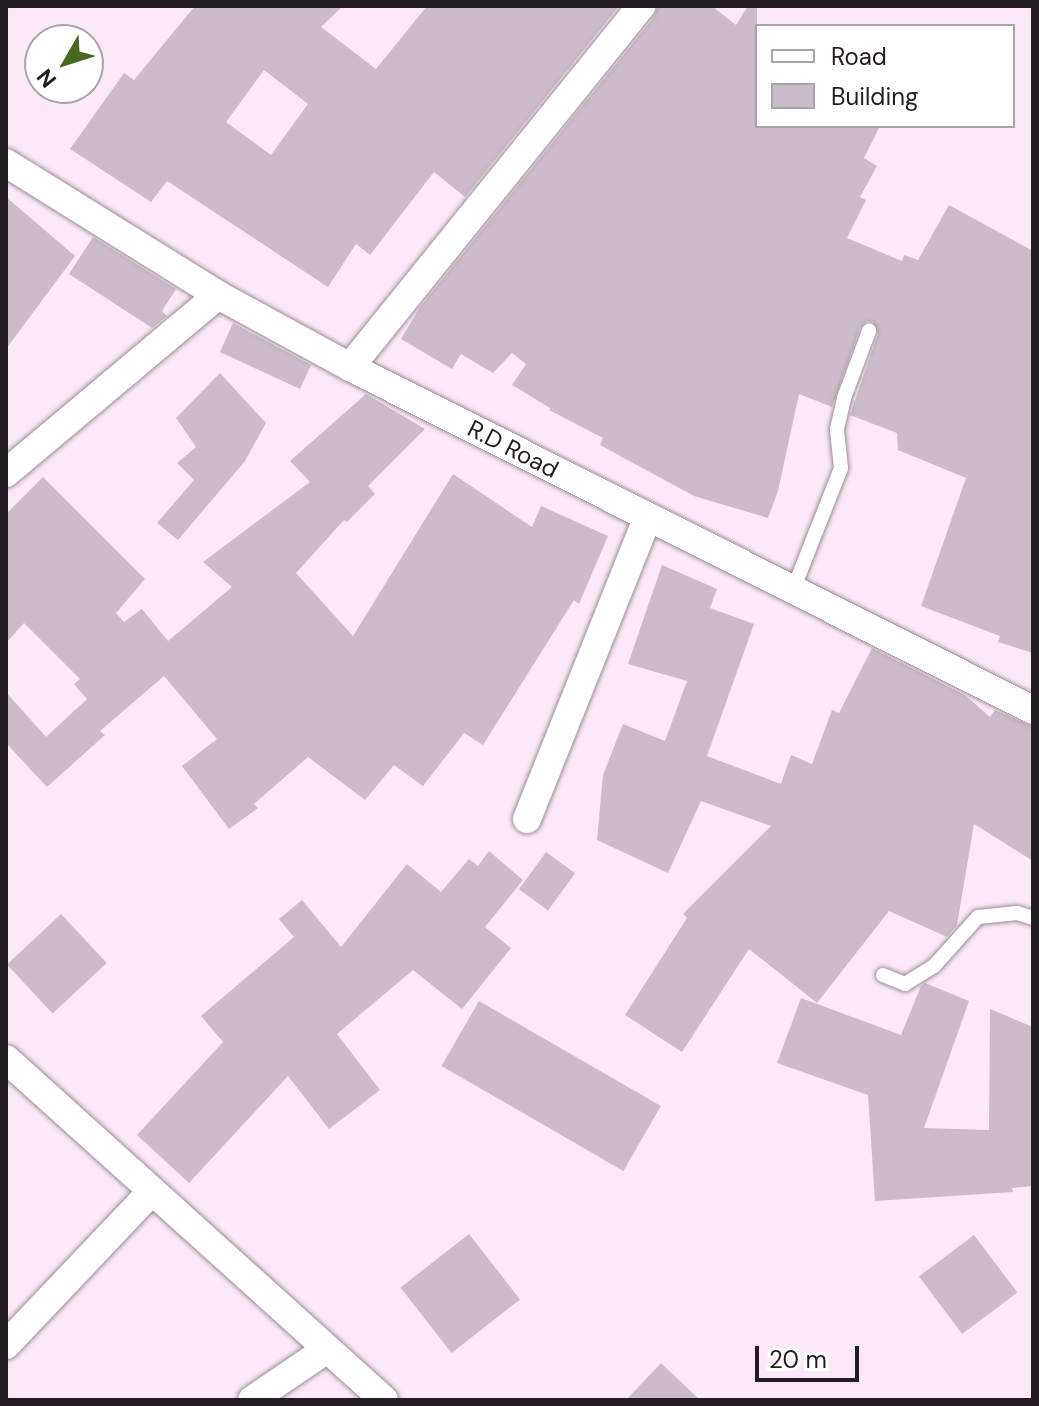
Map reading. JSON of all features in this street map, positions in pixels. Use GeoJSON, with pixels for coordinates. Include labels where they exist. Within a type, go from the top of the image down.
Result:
{"type":"FeatureCollection","features":[{"type":"Feature","properties":{"kind":"street"},"geometry":{"type":"LineString","coordinates":[[350,367],[641,6]]}},
{"type":"Feature","properties":{"kind":"street","name":"R.D Road"},"geometry":{"type":"LineString","coordinates":[[6,163],[218,295],[350,367],[1033,710]]}},
{"type":"Feature","properties":{"kind":"street"},"geometry":{"type":"LineString","coordinates":[[6,473],[218,295]]}},
{"type":"Feature","properties":{"kind":"street"},"geometry":{"type":"LineString","coordinates":[[527,819],[648,517]]}},
{"type":"Feature","properties":{"kind":"street"},"geometry":{"type":"LineString","coordinates":[[6,1059],[384,1400]]}},
{"type":"Feature","properties":{"kind":"street"},"geometry":{"type":"LineString","coordinates":[[6,1345],[152,1191]]}},
{"type":"Feature","properties":{"kind":"street"},"geometry":{"type":"LineString","coordinates":[[252,1400],[327,1349]]}},
{"type":"Feature","properties":{"kind":"lane"},"geometry":{"type":"LineString","coordinates":[[793,590],[841,468],[837,429],[844,398],[869,331]]}},
{"type":"Feature","properties":{"kind":"lane"},"geometry":{"type":"LineString","coordinates":[[883,975],[905,984],[934,966],[978,917],[1017,913],[1033,918]]}},
{"type":"Feature","properties":{"kind":"building"},"geometry":{"type":"Polygon","coordinates":[[[195,6],[343,6],[321,27],[376,69],[427,6],[619,6],[465,197],[434,172],[370,255],[356,244],[328,287],[167,181],[151,202],[70,149],[124,73],[134,80],[195,6]],[[264,70],[226,122],[271,155],[308,104],[264,70]]]}},
{"type":"Feature","properties":{"kind":"building"},"geometry":{"type":"Polygon","coordinates":[[[658,6],[712,6],[736,25],[748,6],[757,6],[755,128],[879,128],[864,158],[877,166],[860,197],[866,200],[847,238],[902,261],[904,255],[918,260],[949,205],[1033,251],[1033,653],[998,642],[1000,636],[921,606],[966,478],[898,450],[897,433],[850,415],[878,334],[873,322],[867,321],[860,328],[832,407],[799,394],[778,491],[768,518],[694,496],[600,445],[603,438],[549,410],[512,385],[526,364],[512,353],[493,373],[461,354],[452,369],[401,339],[420,307],[654,17],[658,6]]]}},
{"type":"Feature","properties":{"kind":"building"},"geometry":{"type":"Polygon","coordinates":[[[6,197],[75,256],[6,349],[6,197]]]}},
{"type":"Feature","properties":{"kind":"building"},"geometry":{"type":"Polygon","coordinates":[[[93,237],[176,289],[162,311],[167,316],[152,328],[69,274],[93,237]]]}},
{"type":"Feature","properties":{"kind":"building"},"geometry":{"type":"Polygon","coordinates":[[[233,323],[311,365],[300,389],[220,352],[233,323]]]}},
{"type":"Feature","properties":{"kind":"building"},"geometry":{"type":"Polygon","coordinates":[[[220,373],[266,423],[245,461],[178,540],[157,523],[194,480],[177,463],[196,447],[176,418],[220,373]]]}},
{"type":"Feature","properties":{"kind":"building"},"geometry":{"type":"Polygon","coordinates":[[[366,394],[425,429],[368,486],[375,494],[347,522],[344,520],[296,573],[353,636],[453,474],[532,527],[541,506],[608,536],[579,604],[574,600],[483,745],[464,733],[423,786],[394,765],[365,800],[308,757],[254,804],[258,808],[229,829],[182,766],[217,739],[164,676],[100,731],[105,735],[47,787],[6,743],[6,692],[46,737],[87,699],[74,684],[80,679],[24,623],[6,643],[6,514],[43,477],[145,579],[116,613],[124,622],[142,609],[168,641],[232,587],[203,562],[310,482],[290,461],[366,394]]]}},
{"type":"Feature","properties":{"kind":"building"},"geometry":{"type":"Polygon","coordinates":[[[662,565],[717,589],[710,608],[754,624],[707,756],[781,784],[791,755],[812,764],[832,710],[839,713],[872,648],[965,695],[990,717],[995,710],[1033,727],[1033,861],[974,824],[957,925],[947,937],[889,911],[817,1003],[749,949],[682,1052],[625,1015],[687,918],[683,914],[771,826],[701,801],[668,873],[597,840],[603,775],[623,724],[665,741],[687,681],[628,664],[662,565]]]}},
{"type":"Feature","properties":{"kind":"building"},"geometry":{"type":"Polygon","coordinates":[[[489,851],[523,880],[485,927],[511,948],[462,1009],[413,970],[337,1034],[380,1090],[329,1129],[288,1076],[189,1183],[137,1135],[223,1042],[201,1016],[294,937],[279,919],[302,900],[341,947],[407,864],[441,892],[469,859],[478,866],[489,851]]]}},
{"type":"Feature","properties":{"kind":"building"},"geometry":{"type":"Polygon","coordinates":[[[546,852],[575,873],[548,910],[519,889],[546,852]]]}},
{"type":"Feature","properties":{"kind":"building"},"geometry":{"type":"Polygon","coordinates":[[[61,914],[107,963],[53,1013],[7,964],[61,914]]]}},
{"type":"Feature","properties":{"kind":"building"},"geometry":{"type":"Polygon","coordinates":[[[925,983],[969,1001],[924,1128],[989,1130],[990,1009],[1033,1027],[1033,1186],[1012,1188],[1013,1192],[875,1201],[868,1095],[777,1063],[801,998],[901,1035],[925,983]]]}},
{"type":"Feature","properties":{"kind":"building"},"geometry":{"type":"Polygon","coordinates":[[[479,1001],[661,1106],[623,1171],[442,1066],[479,1001]]]}},
{"type":"Feature","properties":{"kind":"building"},"geometry":{"type":"Polygon","coordinates":[[[469,1234],[520,1299],[452,1353],[400,1288],[469,1234]]]}},
{"type":"Feature","properties":{"kind":"building"},"geometry":{"type":"Polygon","coordinates":[[[974,1235],[1017,1293],[962,1334],[919,1277],[974,1235]]]}},
{"type":"Feature","properties":{"kind":"building"},"geometry":{"type":"Polygon","coordinates":[[[661,1363],[700,1400],[626,1400],[661,1363]]]}}]}
